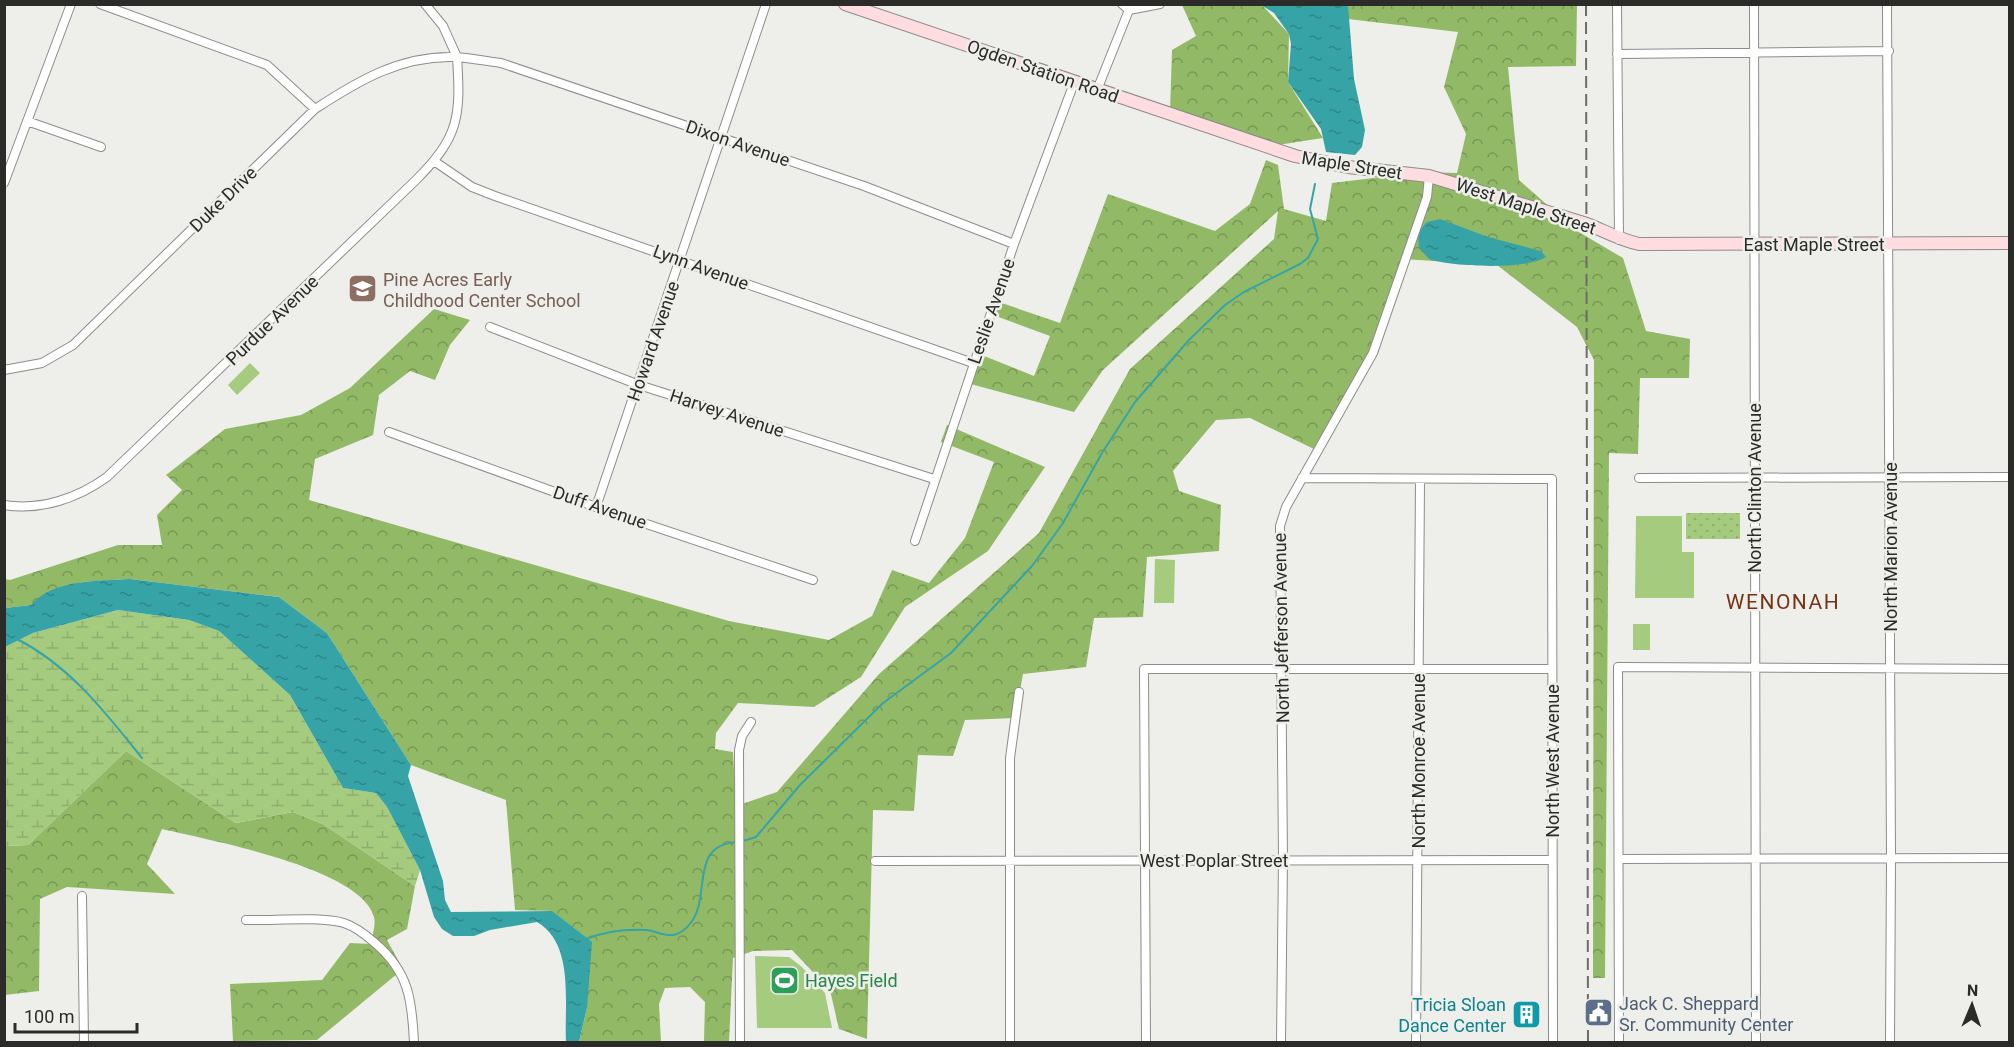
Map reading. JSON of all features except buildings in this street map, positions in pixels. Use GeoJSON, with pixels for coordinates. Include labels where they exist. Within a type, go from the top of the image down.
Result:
{"type":"FeatureCollection","features":[{"type":"Feature","properties":{"kind":"street"},"geometry":{"type":"LineString","coordinates":[[4,183],[71,4]]}},
{"type":"Feature","properties":{"kind":"street"},"geometry":{"type":"LineString","coordinates":[[100,4],[252,58],[274,71],[315,109]]}},
{"type":"Feature","properties":{"kind":"street"},"geometry":{"type":"LineString","coordinates":[[425,4],[443,26],[457,57]]}},
{"type":"Feature","properties":{"kind":"street","name":"Howard Avenue"},"geometry":{"type":"LineString","coordinates":[[596,507],[766,4]]}},
{"type":"Feature","properties":{"kind":"street","name":"Ogden Station Road"},"geometry":{"type":"LineString","coordinates":[[845,4],[1241,138]]}},
{"type":"Feature","properties":{"kind":"street"},"geometry":{"type":"LineString","coordinates":[[1097,90],[1125,7],[1160,4]]}},
{"type":"Feature","properties":{"kind":"street"},"geometry":{"type":"LineString","coordinates":[[1617,4],[1619,240]]}},
{"type":"Feature","properties":{"kind":"street","name":"North Clinton Avenue"},"geometry":{"type":"LineString","coordinates":[[1754,4],[1756,1042]]}},
{"type":"Feature","properties":{"kind":"street","name":"North Marion Avenue"},"geometry":{"type":"LineString","coordinates":[[1887,4],[1889,669],[1892,859],[1890,1042]]}},
{"type":"Feature","properties":{"kind":"street"},"geometry":{"type":"LineString","coordinates":[[1617,54],[1888,51]]}},
{"type":"Feature","properties":{"kind":"street","name":"Duke Drive"},"geometry":{"type":"LineString","coordinates":[[4,370],[42,363],[73,345],[315,109],[362,79],[382,70],[425,59],[457,57]]}},
{"type":"Feature","properties":{"kind":"street","name":"Dixon Avenue"},"geometry":{"type":"LineString","coordinates":[[457,57],[501,63],[720,136],[864,186],[1014,244]]}},
{"type":"Feature","properties":{"kind":"street","name":"Purdue Avenue"},"geometry":{"type":"LineString","coordinates":[[4,505],[49,503],[70,498],[87,491],[107,477],[435,161],[449,141],[458,111],[457,57]]}},
{"type":"Feature","properties":{"kind":"street","name":"Leslie Avenue"},"geometry":{"type":"LineString","coordinates":[[915,541],[1014,244],[1074,83]]}},
{"type":"Feature","properties":{"kind":"street"},"geometry":{"type":"LineString","coordinates":[[27,121],[101,147]]}},
{"type":"Feature","properties":{"kind":"street","name":"Maple Street"},"geometry":{"type":"LineString","coordinates":[[1241,138],[1320,162],[1429,176]]}},
{"type":"Feature","properties":{"kind":"street","name":"Lynn Avenue"},"geometry":{"type":"LineString","coordinates":[[435,161],[472,187],[973,363]]}},
{"type":"Feature","properties":{"kind":"street","name":"West Maple Street"},"geometry":{"type":"LineString","coordinates":[[1429,176],[1587,224],[1611,233],[1619,240]]}},
{"type":"Feature","properties":{"kind":"street","name":"North Jefferson Avenue"},"geometry":{"type":"LineString","coordinates":[[1281,1042],[1283,859],[1280,526],[1286,507],[1373,353],[1427,197],[1429,176]]}},
{"type":"Feature","properties":{"kind":"street","name":"East Maple Street"},"geometry":{"type":"LineString","coordinates":[[1619,240],[1639,244],[2010,243]]}},
{"type":"Feature","properties":{"kind":"street","name":"Harvey Avenue"},"geometry":{"type":"LineString","coordinates":[[490,327],[639,385],[934,479]]}},
{"type":"Feature","properties":{"kind":"street","name":"Duff Avenue"},"geometry":{"type":"LineString","coordinates":[[389,432],[596,507],[813,580]]}},
{"type":"Feature","properties":{"kind":"street"},"geometry":{"type":"LineString","coordinates":[[1639,478],[2010,477]]}},
{"type":"Feature","properties":{"kind":"street"},"geometry":{"type":"LineString","coordinates":[[1302,478],[1420,479]]}},
{"type":"Feature","properties":{"kind":"street","name":"North West Avenue"},"geometry":{"type":"LineString","coordinates":[[1420,479],[1552,479],[1553,1042]]}},
{"type":"Feature","properties":{"kind":"street","name":"North Monroe Avenue"},"geometry":{"type":"LineString","coordinates":[[1416,1042],[1420,479]]}},
{"type":"Feature","properties":{"kind":"street"},"geometry":{"type":"LineString","coordinates":[[1619,1042],[1618,667],[2010,669]]}},
{"type":"Feature","properties":{"kind":"street"},"geometry":{"type":"LineString","coordinates":[[1146,1042],[1144,669],[1282,671],[1552,669]]}},
{"type":"Feature","properties":{"kind":"street"},"geometry":{"type":"LineString","coordinates":[[1010,1042],[1010,758],[1019,692]]}},
{"type":"Feature","properties":{"kind":"street"},"geometry":{"type":"LineString","coordinates":[[740,1042],[739,750],[742,736],[751,722]]}},
{"type":"Feature","properties":{"kind":"street"},"geometry":{"type":"LineString","coordinates":[[1620,859],[2010,858]]}},
{"type":"Feature","properties":{"kind":"street","name":"West Poplar Street"},"geometry":{"type":"LineString","coordinates":[[876,861],[1552,860]]}},
{"type":"Feature","properties":{"kind":"street"},"geometry":{"type":"LineString","coordinates":[[82,896],[84,1042]]}},
{"type":"Feature","properties":{"kind":"street"},"geometry":{"type":"LineString","coordinates":[[246,920],[329,921],[343,923],[367,936],[397,964],[404,976],[410,999],[414,1042]]}},
{"type":"Feature","properties":{"kind":"green space"},"geometry":{"type":"Polygon","coordinates":[[[1182,5],[1262,5],[1289,34],[1288,82],[1323,138],[1271,146],[1170,112],[1172,50],[1196,36],[1182,5]]]}},
{"type":"Feature","properties":{"kind":"green space"},"geometry":{"type":"Polygon","coordinates":[[[1346,5],[1577,5],[1576,66],[1508,67],[1519,180],[1577,231],[1623,258],[1646,331],[1690,339],[1689,378],[1640,378],[1638,454],[1609,453],[1605,978],[1593,978],[1594,360],[1577,327],[1497,265],[1403,259],[1368,363],[1316,450],[1250,418],[1216,420],[1173,471],[1179,491],[1221,505],[1219,551],[1147,557],[1143,617],[1094,618],[1086,667],[1023,674],[1015,718],[965,720],[953,756],[918,755],[914,811],[873,810],[867,1039],[839,1029],[830,990],[792,950],[753,951],[733,958],[729,1042],[704,1042],[705,1002],[690,987],[665,988],[659,1004],[661,1042],[579,1042],[587,1008],[552,911],[515,910],[506,800],[411,765],[327,633],[279,597],[130,579],[82,582],[31,605],[5,608],[5,579],[10,580],[118,545],[162,545],[157,515],[182,490],[166,475],[225,429],[301,415],[350,388],[434,309],[470,320],[450,345],[435,380],[410,371],[379,395],[373,435],[315,459],[309,500],[729,621],[829,640],[872,616],[892,570],[929,583],[965,538],[994,462],[941,442],[947,425],[1045,467],[988,551],[905,607],[861,677],[814,707],[738,703],[716,733],[715,749],[733,752],[736,806],[777,792],[879,674],[1039,533],[1130,369],[1274,239],[1278,211],[1103,370],[1074,412],[963,382],[974,352],[1034,376],[1050,336],[988,313],[993,300],[1060,323],[1108,194],[1215,231],[1250,204],[1266,160],[1278,165],[1284,209],[1326,221],[1332,183],[1423,172],[1457,173],[1466,134],[1444,87],[1458,32],[1348,19],[1346,5]]]}},
{"type":"Feature","properties":{"kind":"green space"},"geometry":{"type":"Polygon","coordinates":[[[250,363],[260,373],[237,395],[228,385],[250,363]]]}},
{"type":"Feature","properties":{"kind":"green space"},"geometry":{"type":"Polygon","coordinates":[[[1686,513],[1740,513],[1740,539],[1686,539],[1686,513]]]}},
{"type":"Feature","properties":{"kind":"green space"},"geometry":{"type":"Polygon","coordinates":[[[1636,516],[1682,516],[1682,552],[1694,552],[1694,598],[1635,598],[1636,516]]]}},
{"type":"Feature","properties":{"kind":"green space"},"geometry":{"type":"Polygon","coordinates":[[[1155,559],[1175,560],[1174,603],[1154,603],[1155,559]]]}},
{"type":"Feature","properties":{"kind":"green space"},"geometry":{"type":"Polygon","coordinates":[[[118,610],[189,620],[219,631],[290,695],[343,788],[376,793],[387,807],[420,870],[415,886],[323,824],[293,812],[236,823],[126,751],[28,845],[5,846],[5,647],[33,633],[118,610]]]}},
{"type":"Feature","properties":{"kind":"green space"},"geometry":{"type":"Polygon","coordinates":[[[1633,624],[1650,624],[1650,650],[1633,650],[1633,624]]]}},
{"type":"Feature","properties":{"kind":"green space"},"geometry":{"type":"Polygon","coordinates":[[[126,751],[236,823],[293,812],[323,824],[415,886],[407,929],[387,940],[403,969],[317,1040],[233,1041],[230,984],[322,980],[350,943],[371,944],[374,917],[363,900],[342,884],[314,871],[246,849],[162,829],[147,864],[175,894],[67,887],[40,899],[39,991],[5,995],[5,846],[28,845],[126,751]]]}},
{"type":"Feature","properties":{"kind":"green space","name":"Hayes Field"},"geometry":{"type":"Polygon","coordinates":[[[755,956],[789,957],[802,967],[825,993],[832,1028],[757,1028],[755,956]]]}},
{"type":"Feature","properties":{"kind":"water"},"geometry":{"type":"Polygon","coordinates":[[[1261,5],[1348,5],[1354,79],[1365,130],[1362,147],[1355,155],[1326,152],[1321,129],[1288,82],[1291,44],[1289,34],[1274,13],[1261,5]]]}},
{"type":"Feature","properties":{"kind":"water"},"geometry":{"type":"Polygon","coordinates":[[[1440,219],[1488,237],[1541,251],[1546,257],[1523,264],[1489,266],[1454,264],[1429,259],[1419,248],[1418,232],[1427,222],[1440,219]]]}},
{"type":"Feature","properties":{"kind":"water"},"geometry":{"type":"Polygon","coordinates":[[[130,579],[279,597],[327,633],[411,765],[408,776],[443,881],[445,900],[451,912],[552,911],[592,942],[587,1008],[579,1042],[566,1042],[565,976],[557,945],[549,932],[537,922],[490,930],[474,936],[453,936],[442,929],[434,917],[420,870],[387,807],[376,793],[343,788],[290,695],[219,631],[189,620],[118,610],[33,633],[5,647],[5,608],[31,605],[40,596],[64,586],[91,581],[130,579]]]}},
{"type":"Feature","properties":{"kind":"waterway"},"geometry":{"type":"LineString","coordinates":[[743,841],[756,837],[800,785],[883,703],[951,653],[1032,566],[1063,523],[1102,453],[1135,402],[1189,340],[1225,305],[1244,292],[1308,258],[1318,239],[1310,209],[1315,184]]}},
{"type":"Feature","properties":{"kind":"waterway"},"geometry":{"type":"LineString","coordinates":[[17,639],[54,663],[86,691],[142,758]]}},
{"type":"Feature","properties":{"kind":"waterway"},"geometry":{"type":"LineString","coordinates":[[586,939],[600,934],[623,931],[646,930],[670,935],[682,932],[696,914],[706,863],[712,853],[722,845],[737,842]]}},
{"type":"Feature","properties":{"kind":"railway"},"geometry":{"type":"LineString","coordinates":[[1586,4],[1588,1042]]}},
{"type":"Feature","properties":{"kind":"place","name":"Pine Acres Early Childhood Center School"},"geometry":{"type":"Point","coordinates":[362,289]}},
{"type":"Feature","properties":{"kind":"place","name":"Hayes Field"},"geometry":{"type":"Point","coordinates":[784,980]}},
{"type":"Feature","properties":{"kind":"place","name":"Jack C. Sheppard Sr. Community Center"},"geometry":{"type":"Point","coordinates":[1598,1013]}},
{"type":"Feature","properties":{"kind":"place","name":"Tricia Sloan Dance Center"},"geometry":{"type":"Point","coordinates":[1527,1014]}},
{"type":"Feature","properties":{"kind":"district","name":"WENONAH"},"geometry":{"type":"Point","coordinates":[1783,602]}}]}
